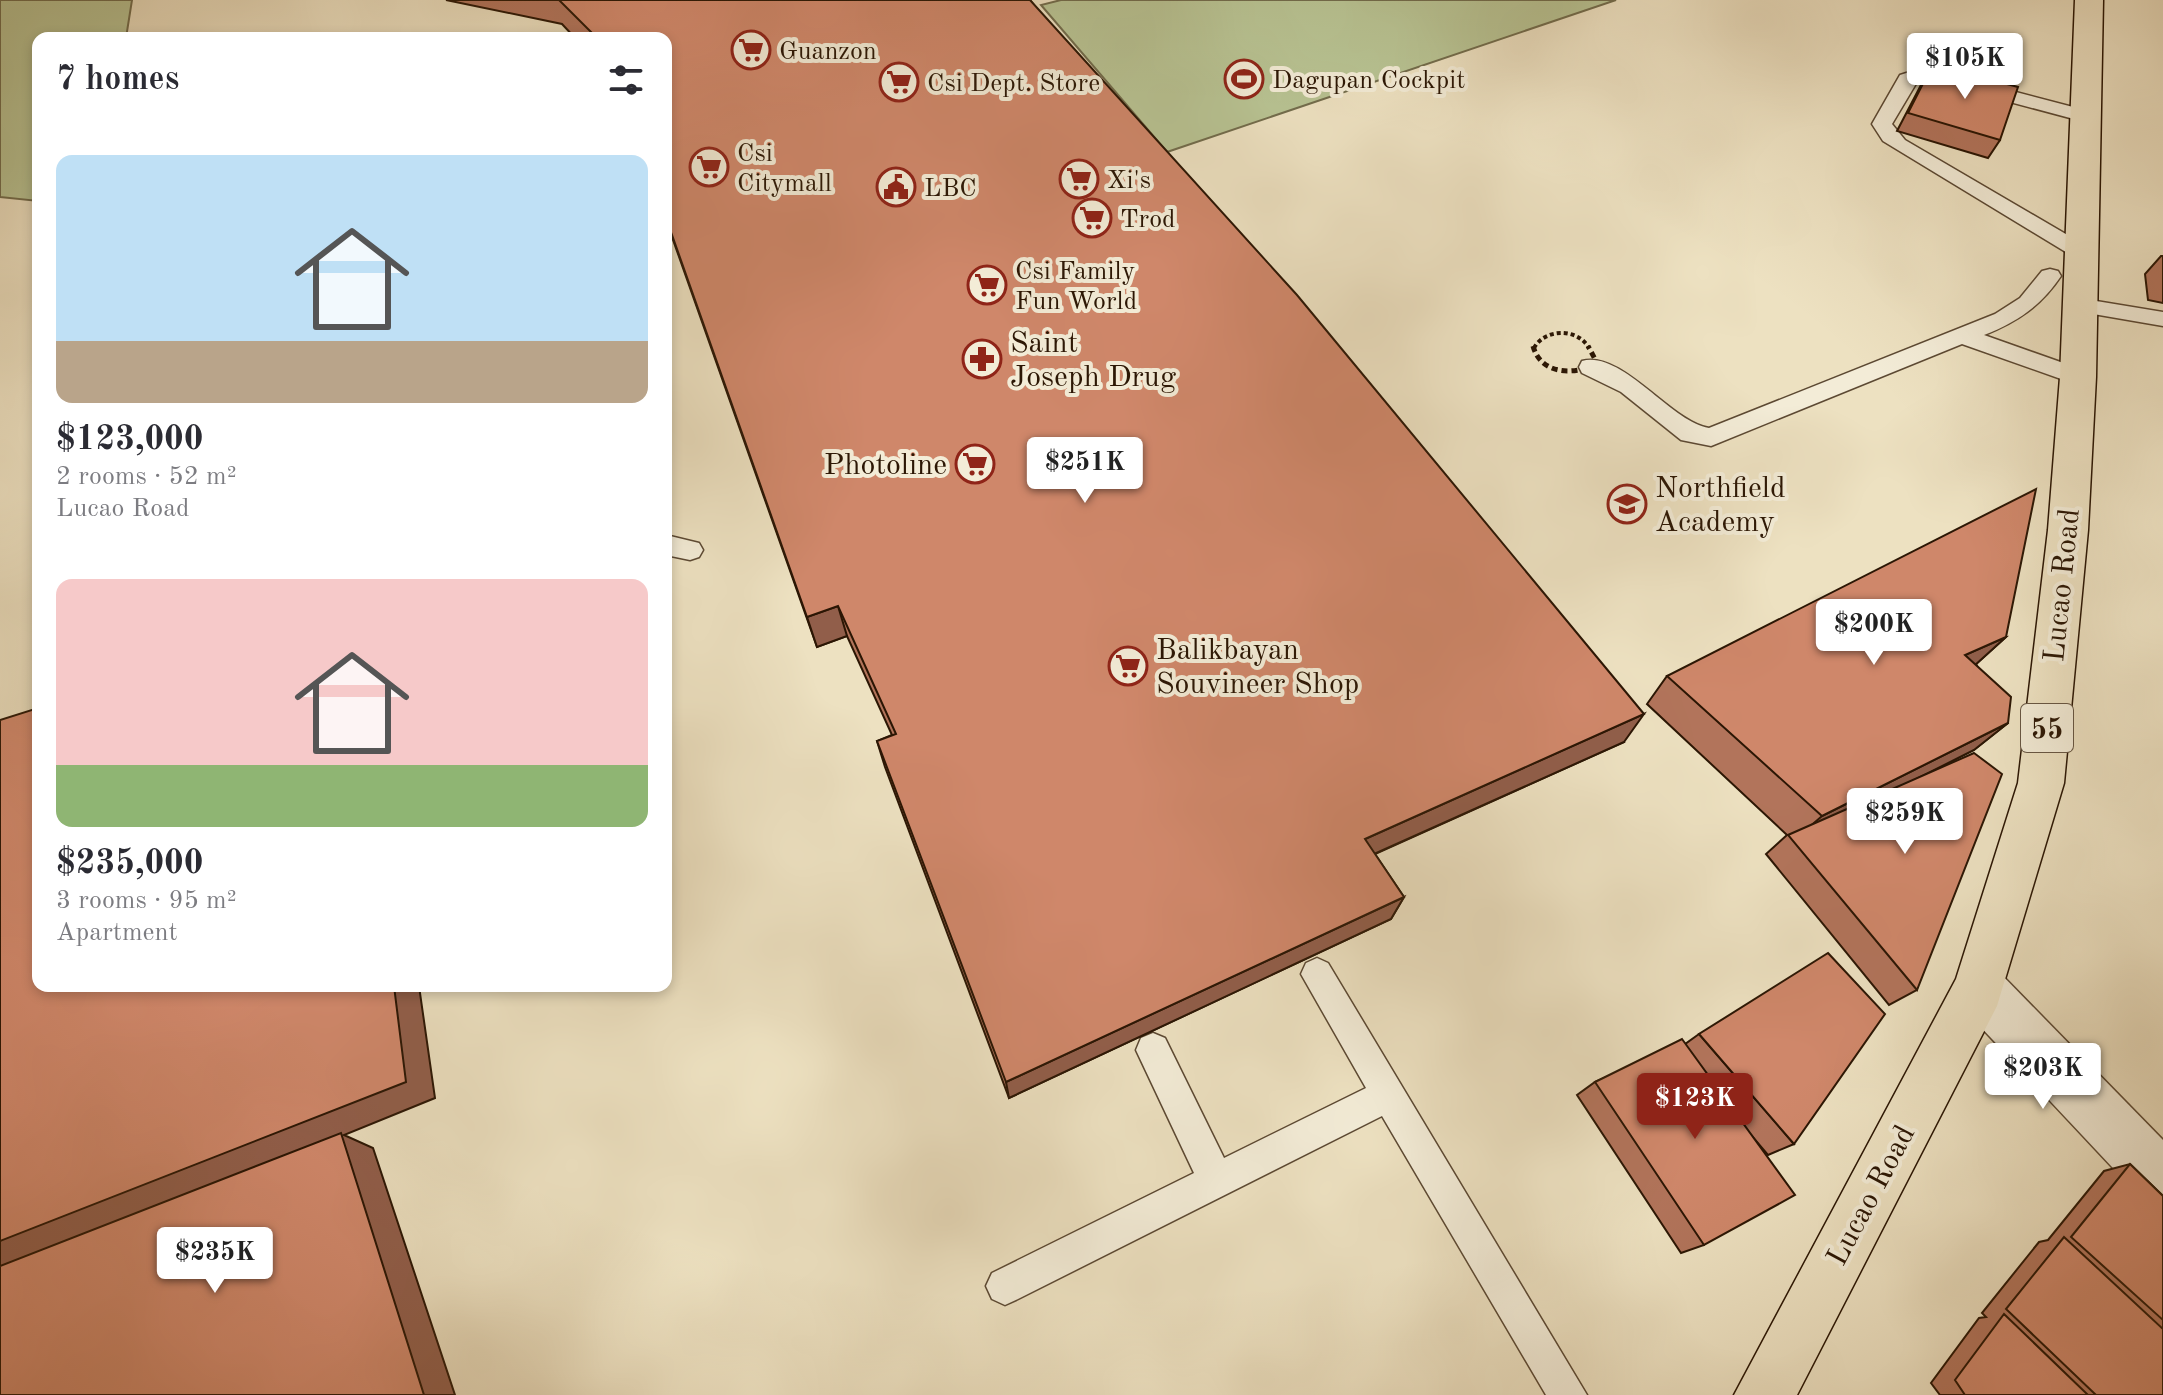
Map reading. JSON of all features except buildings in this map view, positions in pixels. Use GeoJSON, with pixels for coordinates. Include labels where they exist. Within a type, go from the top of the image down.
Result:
{"type":"FeatureCollection","features":[{"type":"Feature","properties":{"kind":"highway","name":"Lucao Road"},"geometry":{"type":"LineString","coordinates":[[1764,1395],[1979,988],[2041,783],[2068,530],[2078,377],[2070,277],[2085,116],[2089,0]]}},
{"type":"Feature","properties":{"kind":"street"},"geometry":{"type":"LineString","coordinates":[[1979,988],[2163,1180]]}},
{"type":"Feature","properties":{"kind":"lane"},"geometry":{"type":"LineString","coordinates":[[2085,116],[1940,78],[1916,76],[1907,79],[1882,124],[1898,144],[2070,277],[2163,319]]}},
{"type":"Feature","properties":{"kind":"lane"},"geometry":{"type":"LineString","coordinates":[[1590,367],[1629,386],[1689,434],[1711,437],[1933,345],[1966,337],[2003,319],[2070,277]]}},
{"type":"Feature","properties":{"kind":"lane"},"geometry":{"type":"LineString","coordinates":[[1966,337],[2078,377]]}},
{"type":"Feature","properties":{"kind":"lane"},"geometry":{"type":"LineString","coordinates":[[1317,974],[1568,1395]]}},
{"type":"Feature","properties":{"kind":"lane"},"geometry":{"type":"LineString","coordinates":[[1153,1050],[1217,1181]]}},
{"type":"Feature","properties":{"kind":"lane"},"geometry":{"type":"LineString","coordinates":[[1005,1286],[1390,1094]]}},
{"type":"Feature","properties":{"kind":"green space"},"geometry":{"type":"Polygon","coordinates":[[[0,0],[132,0],[127,32],[32,32],[32,200],[0,197],[0,0]]]}},
{"type":"Feature","properties":{"kind":"green space","name":"Dagupan Cockpit"},"geometry":{"type":"Polygon","coordinates":[[[1061,0],[1616,0],[1167,152],[1041,5],[1061,0]]]}},
{"type":"Feature","properties":{"kind":"place","name":"Guanzon"},"geometry":{"type":"Point","coordinates":[751,50]}},
{"type":"Feature","properties":{"kind":"place","name":"Dagupan Cockpit"},"geometry":{"type":"Point","coordinates":[1244,79]}},
{"type":"Feature","properties":{"kind":"place","name":"Csi Dept. Store"},"geometry":{"type":"Point","coordinates":[899,82]}},
{"type":"Feature","properties":{"kind":"place","name":"Csi Citymall"},"geometry":{"type":"Point","coordinates":[709,167]}},
{"type":"Feature","properties":{"kind":"place","name":"Xi's"},"geometry":{"type":"Point","coordinates":[1079,179]}},
{"type":"Feature","properties":{"kind":"place","name":"LBC"},"geometry":{"type":"Point","coordinates":[896,187]}},
{"type":"Feature","properties":{"kind":"place","name":"Trod"},"geometry":{"type":"Point","coordinates":[1092,218]}},
{"type":"Feature","properties":{"kind":"place","name":"Csi Family Fun World"},"geometry":{"type":"Point","coordinates":[987,285]}},
{"type":"Feature","properties":{"kind":"place","name":"Saint Joseph Drug"},"geometry":{"type":"Point","coordinates":[982,359]}},
{"type":"Feature","properties":{"kind":"place","name":"Photoline"},"geometry":{"type":"Point","coordinates":[975,464]}},
{"type":"Feature","properties":{"kind":"place","name":"Northfield Academy"},"geometry":{"type":"Point","coordinates":[1627,504]}},
{"type":"Feature","properties":{"kind":"place","name":"Balikbayan Souvineer Shop"},"geometry":{"type":"Point","coordinates":[1128,666]}}]}
